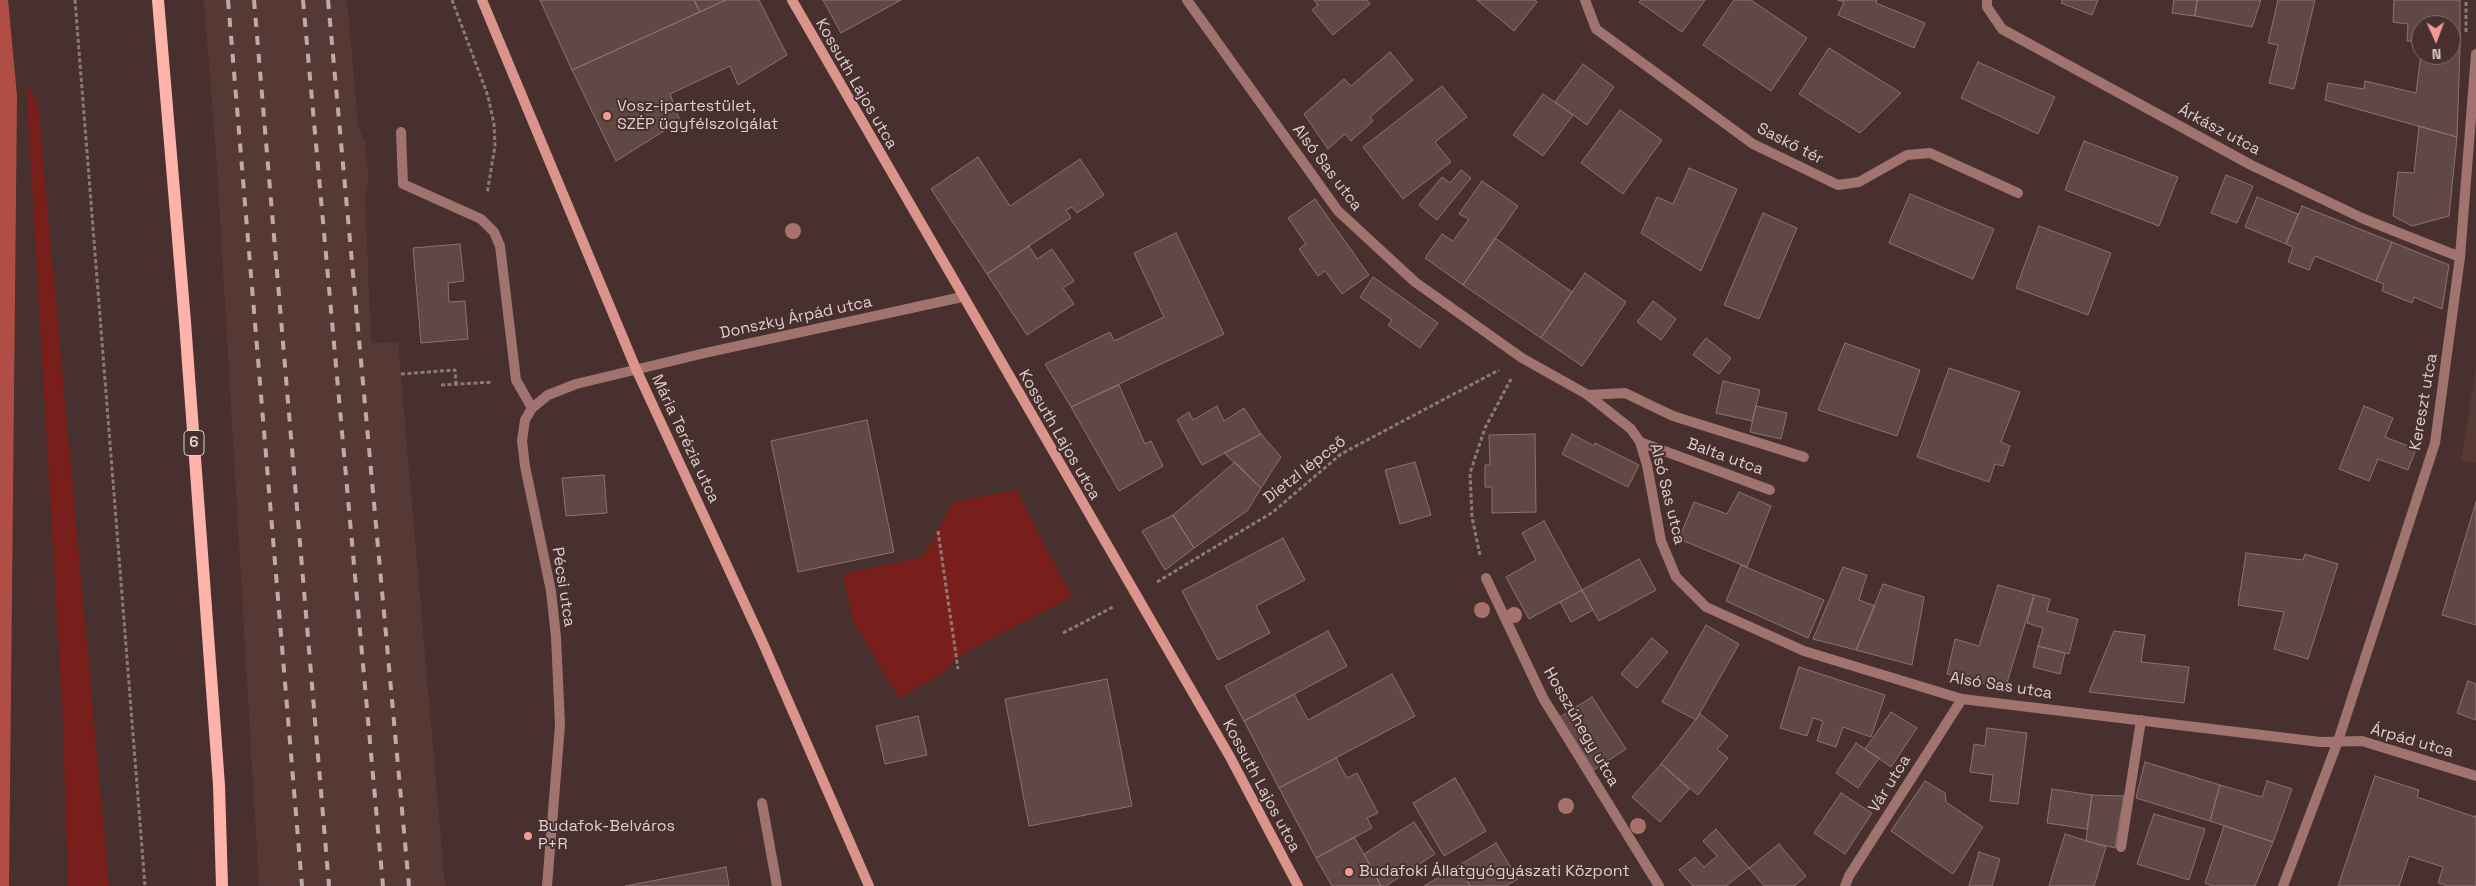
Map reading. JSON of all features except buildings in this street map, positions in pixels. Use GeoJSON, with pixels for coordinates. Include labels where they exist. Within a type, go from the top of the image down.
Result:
{"type":"FeatureCollection","features":[{"type":"Feature","properties":{"kind":"main road","name":"6"},"geometry":{"type":"LineString","coordinates":[[158,0],[184,312],[218,775],[222,886]]}},
{"type":"Feature","properties":{"kind":"main road","name":"Mária Terézia utca"},"geometry":{"type":"LineString","coordinates":[[482,0],[636,369],[766,650],[869,886]]}},
{"type":"Feature","properties":{"kind":"main road","name":"Kossuth Lajos utca"},"geometry":{"type":"LineString","coordinates":[[792,0],[962,297],[1230,757],[1298,886]]}},
{"type":"Feature","properties":{"kind":"street","name":"Alsó Sas utca"},"geometry":{"type":"LineString","coordinates":[[1187,0],[1338,211],[1415,282],[1522,358],[1588,395],[1631,429],[1640,442],[1665,550],[1676,577],[1706,607],[1804,651],[1962,698],[2320,742],[2338,741]]}},
{"type":"Feature","properties":{"kind":"street","name":"Saskő tér"},"geometry":{"type":"LineString","coordinates":[[1585,0],[1596,29],[1746,138],[1838,185],[1859,182],[1907,154],[1930,152],[2018,193]]}},
{"type":"Feature","properties":{"kind":"street","name":"Árkász utca"},"geometry":{"type":"LineString","coordinates":[[1987,0],[1987,6],[2002,29],[2250,165],[2364,219],[2460,257]]}},
{"type":"Feature","properties":{"kind":"street","name":"Kereszt utca"},"geometry":{"type":"LineString","coordinates":[[2283,886],[2338,741],[2435,443],[2460,257],[2476,54]]}},
{"type":"Feature","properties":{"kind":"street"},"geometry":{"type":"LineString","coordinates":[[401,132],[403,184],[481,219],[494,232],[500,246],[516,380],[532,408],[548,395],[576,384],[636,369]]}},
{"type":"Feature","properties":{"kind":"street","name":"Donszky Árpád utca"},"geometry":{"type":"LineString","coordinates":[[636,369],[962,297]]}},
{"type":"Feature","properties":{"kind":"street"},"geometry":{"type":"LineString","coordinates":[[1588,395],[1625,393],[1673,416],[1804,457]]}},
{"type":"Feature","properties":{"kind":"street","name":"Pécsi utca"},"geometry":{"type":"LineString","coordinates":[[532,408],[525,420],[522,442],[525,466],[551,591],[556,637],[560,725],[548,886]]}},
{"type":"Feature","properties":{"kind":"street","name":"Balta utca"},"geometry":{"type":"LineString","coordinates":[[1640,442],[1770,490]]}},
{"type":"Feature","properties":{"kind":"street","name":"Hosszúhegy utca"},"geometry":{"type":"LineString","coordinates":[[1486,578],[1543,698],[1659,886]]}},
{"type":"Feature","properties":{"kind":"street","name":"Vár utca"},"geometry":{"type":"LineString","coordinates":[[1846,886],[1849,876],[1962,698]]}},
{"type":"Feature","properties":{"kind":"street"},"geometry":{"type":"LineString","coordinates":[[2121,847],[2141,720]]}},
{"type":"Feature","properties":{"kind":"street","name":"Árpád utca"},"geometry":{"type":"LineString","coordinates":[[2338,741],[2362,741],[2476,776]]}},
{"type":"Feature","properties":{"kind":"street"},"geometry":{"type":"LineString","coordinates":[[762,803],[777,886]]}},
{"type":"Feature","properties":{"kind":"path"},"geometry":{"type":"LineString","coordinates":[[75,0],[145,886]]}},
{"type":"Feature","properties":{"kind":"path"},"geometry":{"type":"LineString","coordinates":[[452,0],[488,96],[494,124],[495,146],[481,219]]}},
{"type":"Feature","properties":{"kind":"path"},"geometry":{"type":"LineString","coordinates":[[1486,578],[1472,517],[1470,473],[1485,428],[1522,358]]}},
{"type":"Feature","properties":{"kind":"path","name":"Dietzl lépcső"},"geometry":{"type":"LineString","coordinates":[[1064,633],[1135,595],[1273,512],[1341,454],[1522,358]]}},
{"type":"Feature","properties":{"kind":"path"},"geometry":{"type":"LineString","coordinates":[[401,374],[455,370],[456,384]]}},
{"type":"Feature","properties":{"kind":"path"},"geometry":{"type":"LineString","coordinates":[[441,385],[516,380]]}},
{"type":"Feature","properties":{"kind":"path"},"geometry":{"type":"LineString","coordinates":[[938,531],[958,669]]}},
{"type":"Feature","properties":{"kind":"shaded area"},"geometry":{"type":"Polygon","coordinates":[[[0,0],[8,0],[17,96],[9,886],[0,886],[0,0]]]}},
{"type":"Feature","properties":{"kind":"shaded area"},"geometry":{"type":"Polygon","coordinates":[[[204,0],[347,0],[358,124],[365,144],[369,178],[365,196],[371,343],[398,342],[445,886],[259,886],[217,167],[204,0]]]}},
{"type":"Feature","properties":{"kind":"shaded area"},"geometry":{"type":"Polygon","coordinates":[[[26,82],[38,104],[109,886],[68,886],[62,703],[26,82]]]}},
{"type":"Feature","properties":{"kind":"shaded area"},"geometry":{"type":"Polygon","coordinates":[[[2476,367],[2476,463],[2461,461],[2476,367]]]}},
{"type":"Feature","properties":{"kind":"shaded area"},"geometry":{"type":"Polygon","coordinates":[[[1016,490],[1072,597],[962,654],[943,673],[899,698],[853,621],[843,574],[923,557],[953,502],[1016,490]]]}},
{"type":"Feature","properties":{"kind":"railway"},"geometry":{"type":"LineString","coordinates":[[228,0],[302,886]]}},
{"type":"Feature","properties":{"kind":"railway"},"geometry":{"type":"LineString","coordinates":[[254,0],[329,886]]}},
{"type":"Feature","properties":{"kind":"railway"},"geometry":{"type":"LineString","coordinates":[[303,0],[383,886]]}},
{"type":"Feature","properties":{"kind":"railway"},"geometry":{"type":"LineString","coordinates":[[328,0],[409,886]]}},
{"type":"Feature","properties":{"kind":"place","name":"Vosz-ipartestület, SZÉP ügyfélszolgálat"},"geometry":{"type":"Point","coordinates":[607,116]}},
{"type":"Feature","properties":{"kind":"place","name":"Budafok-Belváros P+R"},"geometry":{"type":"Point","coordinates":[528,836]}},
{"type":"Feature","properties":{"kind":"place","name":"Budafoki Állatgyógyászati Központ"},"geometry":{"type":"Point","coordinates":[1349,872]}}]}
